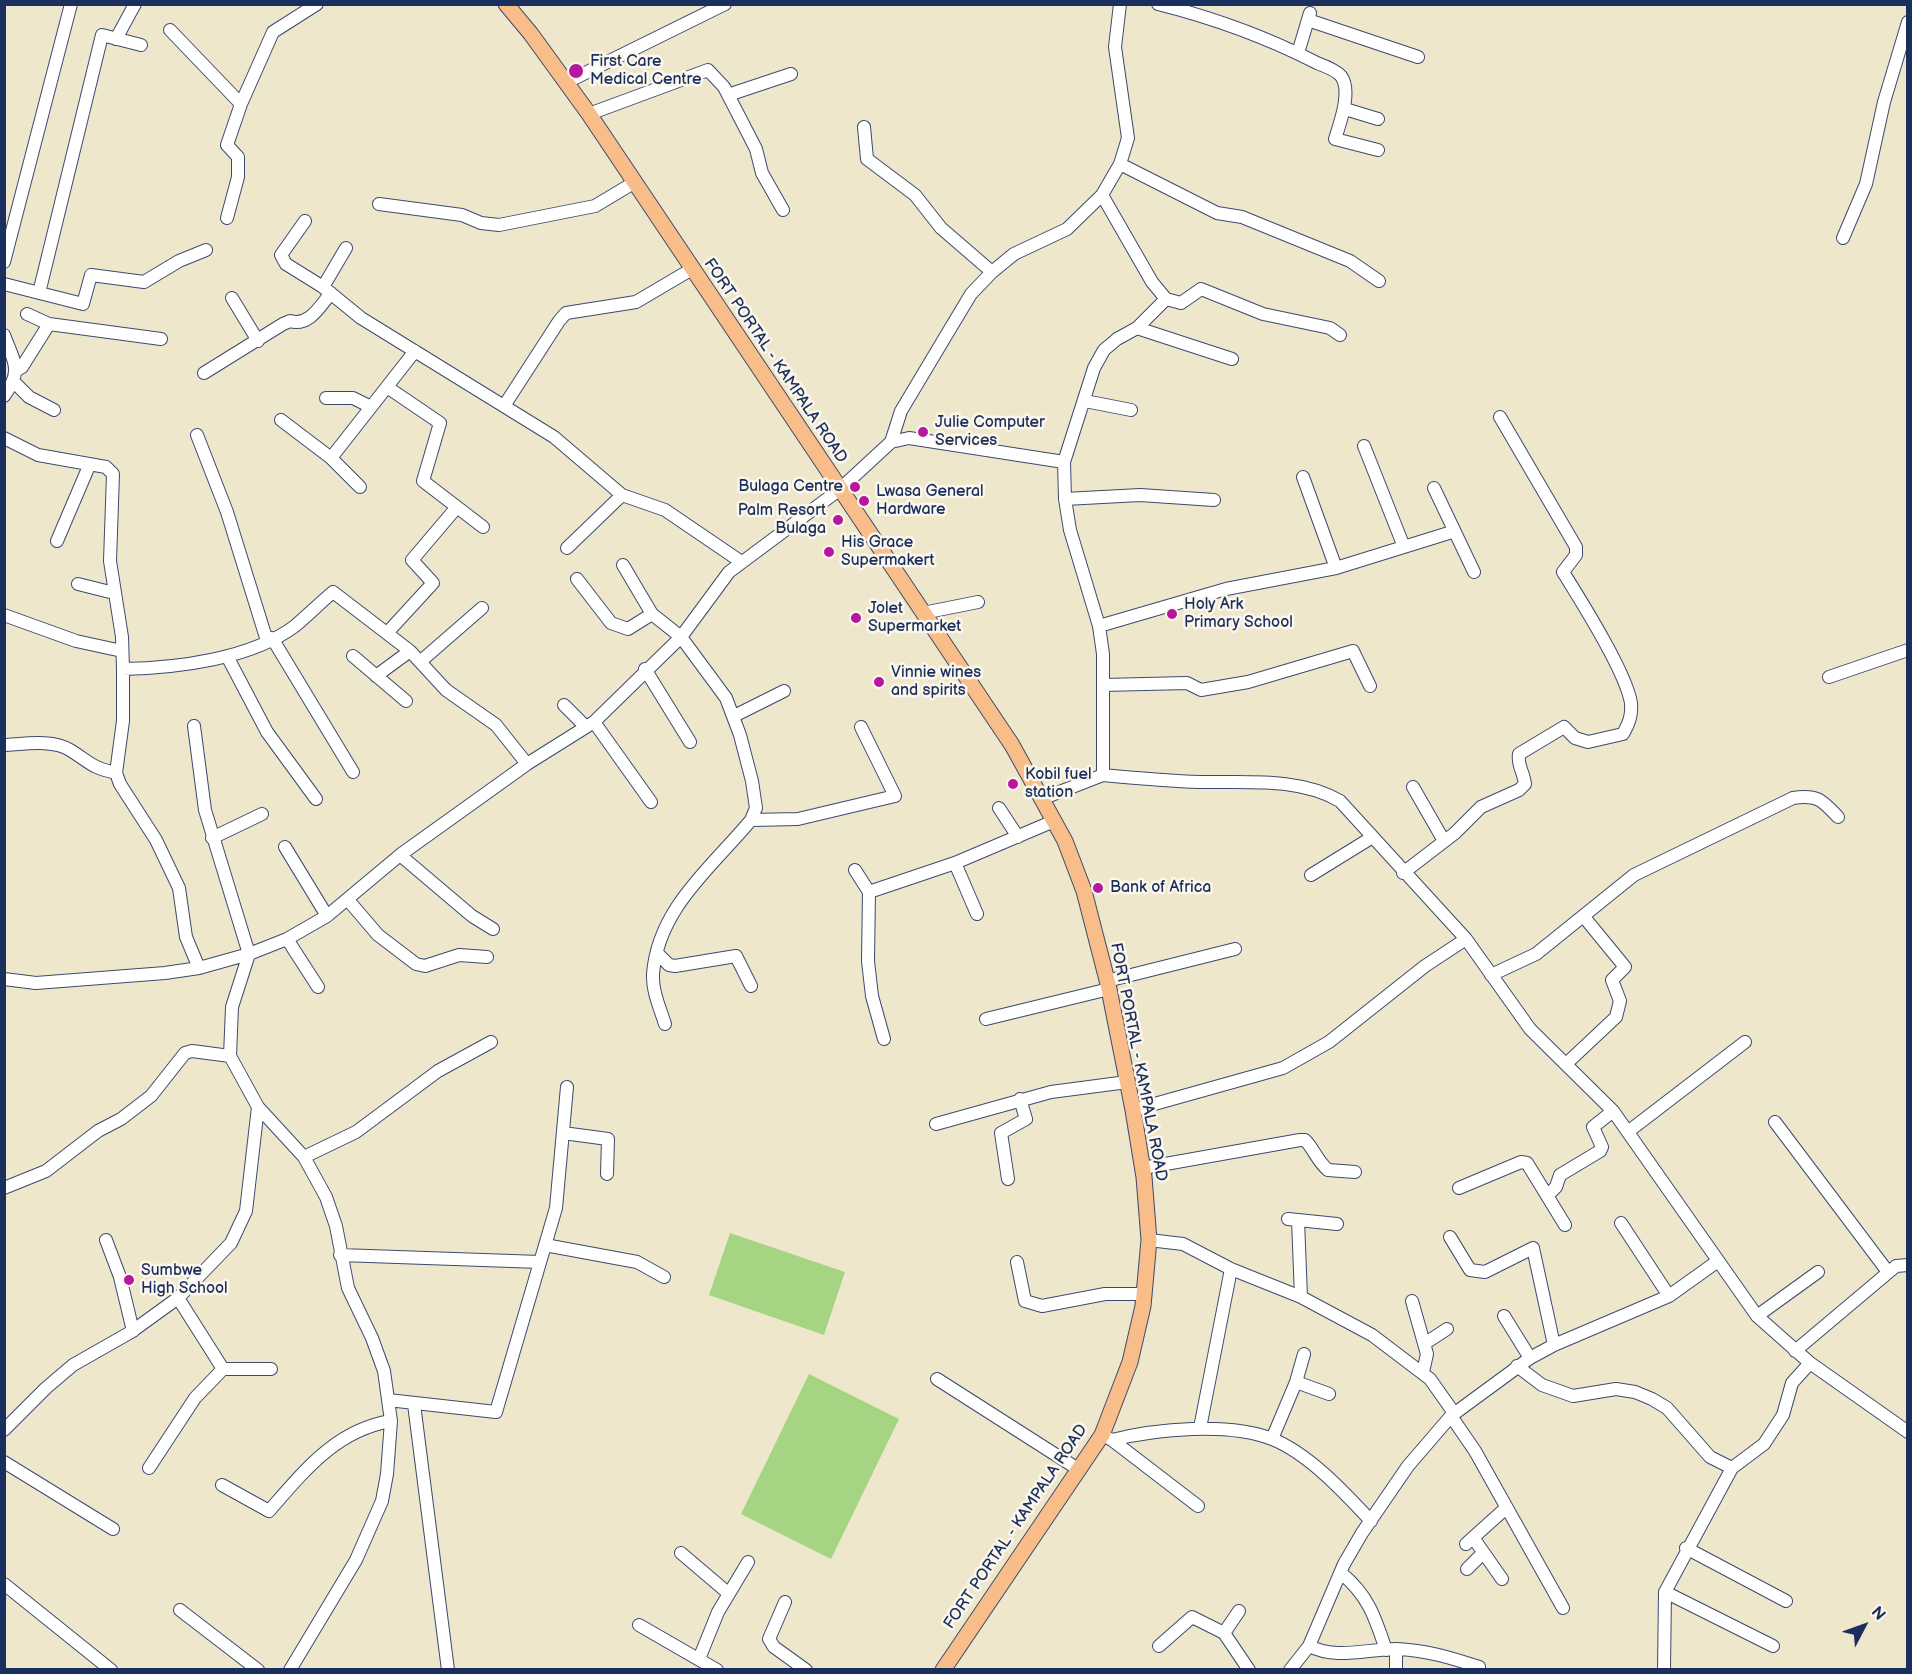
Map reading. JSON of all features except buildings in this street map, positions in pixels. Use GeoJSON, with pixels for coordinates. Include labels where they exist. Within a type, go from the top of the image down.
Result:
{"type":"FeatureCollection","features":[{"type":"Feature","properties":{"kind":"main road","name":"FORT PORTAL - KAMPALA ROAD"},"geometry":{"type":"LineString","coordinates":[[506,4],[589,114],[1012,745],[1044,798],[1065,841],[1084,891],[1108,985],[1143,1168],[1149,1240],[1143,1306],[1130,1362],[1107,1437],[1078,1469],[943,1670]]}},
{"type":"Feature","properties":{"kind":"street"},"geometry":{"type":"LineString","coordinates":[[4,262],[71,4]]}},
{"type":"Feature","properties":{"kind":"street"},"geometry":{"type":"LineString","coordinates":[[116,39],[135,4]]}},
{"type":"Feature","properties":{"kind":"street"},"geometry":{"type":"LineString","coordinates":[[227,218],[238,177],[238,158],[227,145],[241,104],[273,32],[317,4]]}},
{"type":"Feature","properties":{"kind":"street"},"geometry":{"type":"LineString","coordinates":[[567,82],[724,4]]}},
{"type":"Feature","properties":{"kind":"street"},"geometry":{"type":"LineString","coordinates":[[4,979],[36,983],[68,982],[199,969],[249,954],[287,939],[327,916],[400,855],[527,765],[590,724],[681,637],[729,572],[740,561],[839,490],[891,442],[901,411],[940,344],[971,294],[992,272],[1014,254],[1067,230],[1102,195],[1120,164],[1128,138],[1115,47],[1120,4]]}},
{"type":"Feature","properties":{"kind":"street"},"geometry":{"type":"LineString","coordinates":[[1158,4],[1213,18],[1298,53],[1342,78],[1345,109],[1335,139],[1378,150]]}},
{"type":"Feature","properties":{"kind":"street"},"geometry":{"type":"LineString","coordinates":[[1298,53],[1310,16],[1418,57]]}},
{"type":"Feature","properties":{"kind":"street"},"geometry":{"type":"LineString","coordinates":[[1843,238],[1866,184],[1884,102],[1908,22]]}},
{"type":"Feature","properties":{"kind":"street"},"geometry":{"type":"LineString","coordinates":[[170,30],[241,104]]}},
{"type":"Feature","properties":{"kind":"street"},"geometry":{"type":"LineString","coordinates":[[39,293],[102,35],[141,45]]}},
{"type":"Feature","properties":{"kind":"street"},"geometry":{"type":"LineString","coordinates":[[589,114],[708,70],[728,95],[756,149],[762,173],[783,210]]}},
{"type":"Feature","properties":{"kind":"street"},"geometry":{"type":"LineString","coordinates":[[728,95],[791,74]]}},
{"type":"Feature","properties":{"kind":"street"},"geometry":{"type":"LineString","coordinates":[[1345,109],[1378,119]]}},
{"type":"Feature","properties":{"kind":"street"},"geometry":{"type":"LineString","coordinates":[[864,127],[867,159],[915,195],[941,228],[992,272]]}},
{"type":"Feature","properties":{"kind":"street"},"geometry":{"type":"LineString","coordinates":[[1120,164],[1217,213],[1242,217],[1350,261],[1379,281]]}},
{"type":"Feature","properties":{"kind":"street"},"geometry":{"type":"LineString","coordinates":[[379,204],[462,215],[481,223],[499,225],[595,206],[634,182]]}},
{"type":"Feature","properties":{"kind":"street"},"geometry":{"type":"LineString","coordinates":[[1102,195],[1152,282],[1166,299],[1181,303],[1201,289],[1263,314],[1330,328],[1340,335]]}},
{"type":"Feature","properties":{"kind":"street"},"geometry":{"type":"LineString","coordinates":[[305,221],[281,255],[286,264],[327,290],[361,318],[554,437],[622,495],[665,510],[740,561]]}},
{"type":"Feature","properties":{"kind":"street"},"geometry":{"type":"LineString","coordinates":[[204,373],[290,321],[299,324],[306,321],[327,290],[346,248]]}},
{"type":"Feature","properties":{"kind":"street"},"geometry":{"type":"LineString","coordinates":[[4,284],[82,304],[91,274],[144,282],[179,261],[206,250]]}},
{"type":"Feature","properties":{"kind":"street"},"geometry":{"type":"LineString","coordinates":[[504,406],[566,313],[636,302],[692,269]]}},
{"type":"Feature","properties":{"kind":"street"},"geometry":{"type":"LineString","coordinates":[[232,298],[258,341]]}},
{"type":"Feature","properties":{"kind":"street"},"geometry":{"type":"LineString","coordinates":[[1103,775],[1103,685],[1099,626],[1079,565],[1065,499],[1064,462],[1094,368],[1104,350],[1117,339],[1137,328],[1166,299]]}},
{"type":"Feature","properties":{"kind":"street"},"geometry":{"type":"LineString","coordinates":[[27,314],[49,324],[161,339]]}},
{"type":"Feature","properties":{"kind":"street"},"geometry":{"type":"LineString","coordinates":[[17,370],[22,367],[49,324]]}},
{"type":"Feature","properties":{"kind":"street"},"geometry":{"type":"LineString","coordinates":[[1137,328],[1232,360]]}},
{"type":"Feature","properties":{"kind":"street"},"geometry":{"type":"LineString","coordinates":[[4,335],[17,370],[14,382],[4,396]]}},
{"type":"Feature","properties":{"kind":"street"},"geometry":{"type":"LineString","coordinates":[[331,458],[415,351]]}},
{"type":"Feature","properties":{"kind":"street"},"geometry":{"type":"LineString","coordinates":[[14,382],[29,397],[54,410]]}},
{"type":"Feature","properties":{"kind":"street"},"geometry":{"type":"LineString","coordinates":[[387,387],[440,423],[423,481],[483,527]]}},
{"type":"Feature","properties":{"kind":"street"},"geometry":{"type":"LineString","coordinates":[[326,398],[353,398],[370,407]]}},
{"type":"Feature","properties":{"kind":"street"},"geometry":{"type":"LineString","coordinates":[[1085,401],[1131,410]]}},
{"type":"Feature","properties":{"kind":"street"},"geometry":{"type":"LineString","coordinates":[[1403,873],[1444,841],[1481,807],[1519,790],[1525,784],[1518,759],[1519,754],[1526,749],[1564,727],[1575,738],[1588,742],[1623,734],[1631,720],[1631,703],[1624,680],[1563,572],[1576,555],[1576,547],[1500,417]]}},
{"type":"Feature","properties":{"kind":"street"},"geometry":{"type":"LineString","coordinates":[[281,420],[331,458],[360,487]]}},
{"type":"Feature","properties":{"kind":"street"},"geometry":{"type":"LineString","coordinates":[[197,435],[227,512],[269,640],[353,772]]}},
{"type":"Feature","properties":{"kind":"street"},"geometry":{"type":"LineString","coordinates":[[4,438],[38,455],[89,466],[106,467],[113,474],[110,548],[123,669],[122,730],[116,773],[120,784],[156,840],[178,888],[186,937],[199,969]]}},
{"type":"Feature","properties":{"kind":"street"},"geometry":{"type":"LineString","coordinates":[[891,442],[909,438],[1064,462]]}},
{"type":"Feature","properties":{"kind":"street"},"geometry":{"type":"LineString","coordinates":[[1364,446],[1404,547]]}},
{"type":"Feature","properties":{"kind":"street"},"geometry":{"type":"LineString","coordinates":[[57,541],[89,466]]}},
{"type":"Feature","properties":{"kind":"street"},"geometry":{"type":"LineString","coordinates":[[1303,477],[1336,568]]}},
{"type":"Feature","properties":{"kind":"street"},"geometry":{"type":"LineString","coordinates":[[1434,488],[1452,532],[1474,572]]}},
{"type":"Feature","properties":{"kind":"street"},"geometry":{"type":"LineString","coordinates":[[567,548],[622,495]]}},
{"type":"Feature","properties":{"kind":"street"},"geometry":{"type":"LineString","coordinates":[[1065,499],[1140,495],[1214,500]]}},
{"type":"Feature","properties":{"kind":"street"},"geometry":{"type":"LineString","coordinates":[[387,633],[433,583],[412,560],[457,507]]}},
{"type":"Feature","properties":{"kind":"street"},"geometry":{"type":"LineString","coordinates":[[1099,626],[1226,589],[1336,568],[1452,532]]}},
{"type":"Feature","properties":{"kind":"street"},"geometry":{"type":"LineString","coordinates":[[623,565],[652,614],[681,637],[716,682],[734,716],[752,781],[756,808],[751,820],[670,915],[653,975],[656,996],[665,1024]]}},
{"type":"Feature","properties":{"kind":"street"},"geometry":{"type":"LineString","coordinates":[[577,579],[612,624],[628,629],[652,614]]}},
{"type":"Feature","properties":{"kind":"street"},"geometry":{"type":"LineString","coordinates":[[78,584],[114,593]]}},
{"type":"Feature","properties":{"kind":"street"},"geometry":{"type":"LineString","coordinates":[[123,669],[175,667],[227,656],[269,640],[293,627],[333,592],[422,661],[447,690],[496,725],[527,765]]}},
{"type":"Feature","properties":{"kind":"street"},"geometry":{"type":"LineString","coordinates":[[923,613],[978,602]]}},
{"type":"Feature","properties":{"kind":"street"},"geometry":{"type":"LineString","coordinates":[[422,661],[482,608]]}},
{"type":"Feature","properties":{"kind":"street"},"geometry":{"type":"LineString","coordinates":[[4,615],[76,641],[122,651]]}},
{"type":"Feature","properties":{"kind":"street"},"geometry":{"type":"LineString","coordinates":[[1829,677],[1908,650]]}},
{"type":"Feature","properties":{"kind":"street"},"geometry":{"type":"LineString","coordinates":[[376,676],[410,651]]}},
{"type":"Feature","properties":{"kind":"street"},"geometry":{"type":"LineString","coordinates":[[1103,685],[1187,683],[1201,690],[1248,682],[1353,651],[1370,686]]}},
{"type":"Feature","properties":{"kind":"street"},"geometry":{"type":"LineString","coordinates":[[227,656],[267,732],[316,799]]}},
{"type":"Feature","properties":{"kind":"street"},"geometry":{"type":"LineString","coordinates":[[353,656],[406,701]]}},
{"type":"Feature","properties":{"kind":"street"},"geometry":{"type":"LineString","coordinates":[[645,669],[690,741]]}},
{"type":"Feature","properties":{"kind":"street"},"geometry":{"type":"LineString","coordinates":[[734,716],[784,691]]}},
{"type":"Feature","properties":{"kind":"street"},"geometry":{"type":"LineString","coordinates":[[564,705],[590,724],[651,802]]}},
{"type":"Feature","properties":{"kind":"street"},"geometry":{"type":"LineString","coordinates":[[194,726],[205,810],[249,954],[232,1007],[230,1056],[258,1107],[304,1157],[326,1197],[336,1226],[348,1288],[372,1338],[384,1371],[388,1400],[390,1421],[387,1474],[382,1501],[356,1560],[290,1670]]}},
{"type":"Feature","properties":{"kind":"street"},"geometry":{"type":"LineString","coordinates":[[751,820],[798,819],[895,796],[861,727]]}},
{"type":"Feature","properties":{"kind":"street"},"geometry":{"type":"LineString","coordinates":[[4,745],[57,746],[69,749],[88,764],[116,773]]}},
{"type":"Feature","properties":{"kind":"street"},"geometry":{"type":"LineString","coordinates":[[1044,798],[1103,775],[1197,782],[1264,782],[1318,790],[1340,801],[1371,838],[1466,939],[1530,1029],[1613,1111],[1757,1316],[1810,1363],[1908,1432]]}},
{"type":"Feature","properties":{"kind":"street"},"geometry":{"type":"LineString","coordinates":[[1413,788],[1444,841]]}},
{"type":"Feature","properties":{"kind":"street"},"geometry":{"type":"LineString","coordinates":[[1491,975],[1536,954],[1634,875],[1793,798],[1809,795],[1824,802],[1838,817]]}},
{"type":"Feature","properties":{"kind":"street"},"geometry":{"type":"LineString","coordinates":[[999,808],[1018,837]]}},
{"type":"Feature","properties":{"kind":"street"},"geometry":{"type":"LineString","coordinates":[[212,838],[262,814]]}},
{"type":"Feature","properties":{"kind":"street"},"geometry":{"type":"LineString","coordinates":[[869,892],[955,863],[1054,821]]}},
{"type":"Feature","properties":{"kind":"street"},"geometry":{"type":"LineString","coordinates":[[1311,875],[1371,838]]}},
{"type":"Feature","properties":{"kind":"street"},"geometry":{"type":"LineString","coordinates":[[285,847],[327,916]]}},
{"type":"Feature","properties":{"kind":"street"},"geometry":{"type":"LineString","coordinates":[[400,855],[471,916],[493,929]]}},
{"type":"Feature","properties":{"kind":"street"},"geometry":{"type":"LineString","coordinates":[[955,863],[977,914]]}},
{"type":"Feature","properties":{"kind":"street"},"geometry":{"type":"LineString","coordinates":[[855,870],[869,892],[871,984],[884,1039]]}},
{"type":"Feature","properties":{"kind":"street"},"geometry":{"type":"LineString","coordinates":[[348,900],[378,935],[416,964],[425,966],[459,955],[487,957]]}},
{"type":"Feature","properties":{"kind":"street"},"geometry":{"type":"LineString","coordinates":[[1566,1064],[1616,1017],[1620,1001],[1612,980],[1625,967],[1584,917]]}},
{"type":"Feature","properties":{"kind":"street"},"geometry":{"type":"LineString","coordinates":[[287,939],[318,987]]}},
{"type":"Feature","properties":{"kind":"street"},"geometry":{"type":"LineString","coordinates":[[1133,1110],[1283,1068],[1329,1042],[1425,966],[1466,939]]}},
{"type":"Feature","properties":{"kind":"street"},"geometry":{"type":"LineString","coordinates":[[986,1019],[1235,949]]}},
{"type":"Feature","properties":{"kind":"street"},"geometry":{"type":"LineString","coordinates":[[658,954],[669,965],[675,966],[689,966],[736,956],[751,986]]}},
{"type":"Feature","properties":{"kind":"street"},"geometry":{"type":"LineString","coordinates":[[304,1157],[356,1132],[438,1071],[491,1042]]}},
{"type":"Feature","properties":{"kind":"street"},"geometry":{"type":"LineString","coordinates":[[1629,1131],[1745,1042]]}},
{"type":"Feature","properties":{"kind":"street"},"geometry":{"type":"LineString","coordinates":[[4,1188],[46,1171],[98,1131],[121,1119],[150,1096],[185,1053],[192,1051],[230,1056]]}},
{"type":"Feature","properties":{"kind":"street"},"geometry":{"type":"LineString","coordinates":[[936,1124],[1051,1092],[1127,1082]]}},
{"type":"Feature","properties":{"kind":"street"},"geometry":{"type":"LineString","coordinates":[[388,1400],[496,1412],[556,1208],[567,1087]]}},
{"type":"Feature","properties":{"kind":"street"},"geometry":{"type":"LineString","coordinates":[[1008,1179],[1001,1133],[1026,1119],[1020,1099]]}},
{"type":"Feature","properties":{"kind":"street"},"geometry":{"type":"LineString","coordinates":[[4,1430],[73,1365],[133,1331],[178,1298],[231,1243],[246,1211],[258,1107]]}},
{"type":"Feature","properties":{"kind":"street"},"geometry":{"type":"LineString","coordinates":[[1547,1196],[1556,1186],[1560,1175],[1600,1151],[1602,1147],[1593,1127],[1613,1111]]}},
{"type":"Feature","properties":{"kind":"street"},"geometry":{"type":"LineString","coordinates":[[1774,1122],[1888,1272]]}},
{"type":"Feature","properties":{"kind":"street"},"geometry":{"type":"LineString","coordinates":[[563,1133],[608,1139],[608,1174]]}},
{"type":"Feature","properties":{"kind":"street"},"geometry":{"type":"LineString","coordinates":[[1143,1168],[1305,1140],[1310,1145],[1314,1156],[1328,1170],[1355,1172]]}},
{"type":"Feature","properties":{"kind":"street"},"geometry":{"type":"LineString","coordinates":[[1459,1188],[1521,1162],[1527,1163],[1565,1225]]}},
{"type":"Feature","properties":{"kind":"street"},"geometry":{"type":"LineString","coordinates":[[1301,1297],[1293,1220],[1337,1224]]}},
{"type":"Feature","properties":{"kind":"street"},"geometry":{"type":"LineString","coordinates":[[1622,1223],[1668,1296]]}},
{"type":"Feature","properties":{"kind":"street"},"geometry":{"type":"LineString","coordinates":[[1450,1237],[1470,1270],[1485,1272],[1533,1248],[1554,1345]]}},
{"type":"Feature","properties":{"kind":"street"},"geometry":{"type":"LineString","coordinates":[[106,1240],[120,1277],[133,1331]]}},
{"type":"Feature","properties":{"kind":"street"},"geometry":{"type":"LineString","coordinates":[[1149,1240],[1183,1244],[1231,1269],[1301,1297],[1372,1335],[1423,1372],[1475,1451],[1563,1608]]}},
{"type":"Feature","properties":{"kind":"street"},"geometry":{"type":"LineString","coordinates":[[545,1245],[637,1262],[664,1277]]}},
{"type":"Feature","properties":{"kind":"street"},"geometry":{"type":"LineString","coordinates":[[340,1255],[540,1262]]}},
{"type":"Feature","properties":{"kind":"street"},"geometry":{"type":"LineString","coordinates":[[1293,1669],[1308,1646],[1341,1573],[1371,1521],[1427,1441],[1452,1415],[1530,1358],[1554,1345],[1668,1296],[1718,1261]]}},
{"type":"Feature","properties":{"kind":"street"},"geometry":{"type":"LineString","coordinates":[[1017,1262],[1025,1301],[1032,1305],[1042,1306],[1105,1294],[1143,1294]]}},
{"type":"Feature","properties":{"kind":"street"},"geometry":{"type":"LineString","coordinates":[[1795,1351],[1888,1272],[1896,1266],[1908,1264]]}},
{"type":"Feature","properties":{"kind":"street"},"geometry":{"type":"LineString","coordinates":[[1200,1428],[1231,1269]]}},
{"type":"Feature","properties":{"kind":"street"},"geometry":{"type":"LineString","coordinates":[[1757,1316],[1818,1272]]}},
{"type":"Feature","properties":{"kind":"street"},"geometry":{"type":"LineString","coordinates":[[178,1298],[223,1369]]}},
{"type":"Feature","properties":{"kind":"street"},"geometry":{"type":"LineString","coordinates":[[1412,1300],[1427,1354],[1423,1372]]}},
{"type":"Feature","properties":{"kind":"street"},"geometry":{"type":"LineString","coordinates":[[1504,1316],[1530,1358]]}},
{"type":"Feature","properties":{"kind":"street"},"geometry":{"type":"LineString","coordinates":[[1424,1344],[1447,1329]]}},
{"type":"Feature","properties":{"kind":"street"},"geometry":{"type":"LineString","coordinates":[[1272,1439],[1296,1382],[1304,1354]]}},
{"type":"Feature","properties":{"kind":"street"},"geometry":{"type":"LineString","coordinates":[[1664,1670],[1665,1592],[1686,1548],[1732,1468],[1764,1444],[1783,1415],[1792,1383],[1810,1363]]}},
{"type":"Feature","properties":{"kind":"street"},"geometry":{"type":"LineString","coordinates":[[1517,1366],[1542,1385],[1573,1396],[1616,1389],[1635,1392],[1652,1399],[1667,1408],[1710,1457],[1732,1468]]}},
{"type":"Feature","properties":{"kind":"street"},"geometry":{"type":"LineString","coordinates":[[148,1468],[195,1398],[223,1369],[271,1368]]}},
{"type":"Feature","properties":{"kind":"street"},"geometry":{"type":"LineString","coordinates":[[937,1379],[1078,1469]]}},
{"type":"Feature","properties":{"kind":"street"},"geometry":{"type":"LineString","coordinates":[[1296,1382],[1329,1394]]}},
{"type":"Feature","properties":{"kind":"street"},"geometry":{"type":"LineString","coordinates":[[414,1404],[448,1670]]}},
{"type":"Feature","properties":{"kind":"street"},"geometry":{"type":"LineString","coordinates":[[222,1485],[269,1511],[313,1461],[330,1446],[374,1424],[390,1421]]}},
{"type":"Feature","properties":{"kind":"street"},"geometry":{"type":"LineString","coordinates":[[1107,1437],[1200,1428],[1272,1439],[1298,1455],[1334,1484],[1371,1521]]}},
{"type":"Feature","properties":{"kind":"street"},"geometry":{"type":"LineString","coordinates":[[1107,1437],[1198,1506]]}},
{"type":"Feature","properties":{"kind":"street"},"geometry":{"type":"LineString","coordinates":[[4,1462],[113,1529]]}},
{"type":"Feature","properties":{"kind":"street"},"geometry":{"type":"LineString","coordinates":[[1502,1580],[1470,1542],[1506,1508]]}},
{"type":"Feature","properties":{"kind":"street"},"geometry":{"type":"LineString","coordinates":[[1686,1548],[1786,1601]]}},
{"type":"Feature","properties":{"kind":"street"},"geometry":{"type":"LineString","coordinates":[[681,1553],[728,1593]]}},
{"type":"Feature","properties":{"kind":"street"},"geometry":{"type":"LineString","coordinates":[[1467,1569],[1482,1554]]}},
{"type":"Feature","properties":{"kind":"street"},"geometry":{"type":"LineString","coordinates":[[699,1659],[728,1593],[748,1562]]}},
{"type":"Feature","properties":{"kind":"street"},"geometry":{"type":"LineString","coordinates":[[1341,1573],[1358,1587],[1368,1602],[1391,1650],[1396,1670]]}},
{"type":"Feature","properties":{"kind":"street"},"geometry":{"type":"LineString","coordinates":[[4,1584],[111,1670]]}},
{"type":"Feature","properties":{"kind":"street"},"geometry":{"type":"LineString","coordinates":[[1665,1592],[1773,1646]]}},
{"type":"Feature","properties":{"kind":"street"},"geometry":{"type":"LineString","coordinates":[[784,1602],[769,1639],[774,1647],[806,1670]]}},
{"type":"Feature","properties":{"kind":"street"},"geometry":{"type":"LineString","coordinates":[[180,1610],[258,1670]]}},
{"type":"Feature","properties":{"kind":"street"},"geometry":{"type":"LineString","coordinates":[[1224,1634],[1239,1611]]}},
{"type":"Feature","properties":{"kind":"street"},"geometry":{"type":"LineString","coordinates":[[1159,1646],[1192,1617],[1224,1634],[1249,1670]]}},
{"type":"Feature","properties":{"kind":"street"},"geometry":{"type":"LineString","coordinates":[[639,1625],[717,1670]]}},
{"type":"Feature","properties":{"kind":"street"},"geometry":{"type":"LineString","coordinates":[[1308,1646],[1322,1653],[1349,1654],[1391,1650],[1438,1653],[1479,1667],[1479,1670]]}},
{"type":"Feature","properties":{"kind":"green space"},"geometry":{"type":"Polygon","coordinates":[[[730,1233],[845,1272],[824,1335],[709,1295],[730,1233]]]}},
{"type":"Feature","properties":{"kind":"green space"},"geometry":{"type":"Polygon","coordinates":[[[809,1374],[899,1419],[831,1559],[741,1514],[809,1374]]]}},
{"type":"Feature","properties":{"kind":"place","name":"First Care Medical Centre"},"geometry":{"type":"Point","coordinates":[576,71]}},
{"type":"Feature","properties":{"kind":"place","name":"Julie Computer Services"},"geometry":{"type":"Point","coordinates":[923,432]}},
{"type":"Feature","properties":{"kind":"place","name":"Bulaga Centre"},"geometry":{"type":"Point","coordinates":[855,487]}},
{"type":"Feature","properties":{"kind":"place","name":"Lwasa General Hardware"},"geometry":{"type":"Point","coordinates":[864,501]}},
{"type":"Feature","properties":{"kind":"place","name":"Palm Resort Bulaga"},"geometry":{"type":"Point","coordinates":[838,520]}},
{"type":"Feature","properties":{"kind":"place","name":"His Grace Supermakert"},"geometry":{"type":"Point","coordinates":[829,552]}},
{"type":"Feature","properties":{"kind":"place","name":"Holy Ark Primary School"},"geometry":{"type":"Point","coordinates":[1172,614]}},
{"type":"Feature","properties":{"kind":"place","name":"Jolet Supermarket"},"geometry":{"type":"Point","coordinates":[856,618]}},
{"type":"Feature","properties":{"kind":"place","name":"Vinnie wines and spirits"},"geometry":{"type":"Point","coordinates":[879,682]}},
{"type":"Feature","properties":{"kind":"place","name":"Kobil fuel station"},"geometry":{"type":"Point","coordinates":[1013,784]}},
{"type":"Feature","properties":{"kind":"place","name":"Bank of Africa"},"geometry":{"type":"Point","coordinates":[1098,888]}},
{"type":"Feature","properties":{"kind":"place","name":"Sumbwe High School"},"geometry":{"type":"Point","coordinates":[129,1280]}}]}
